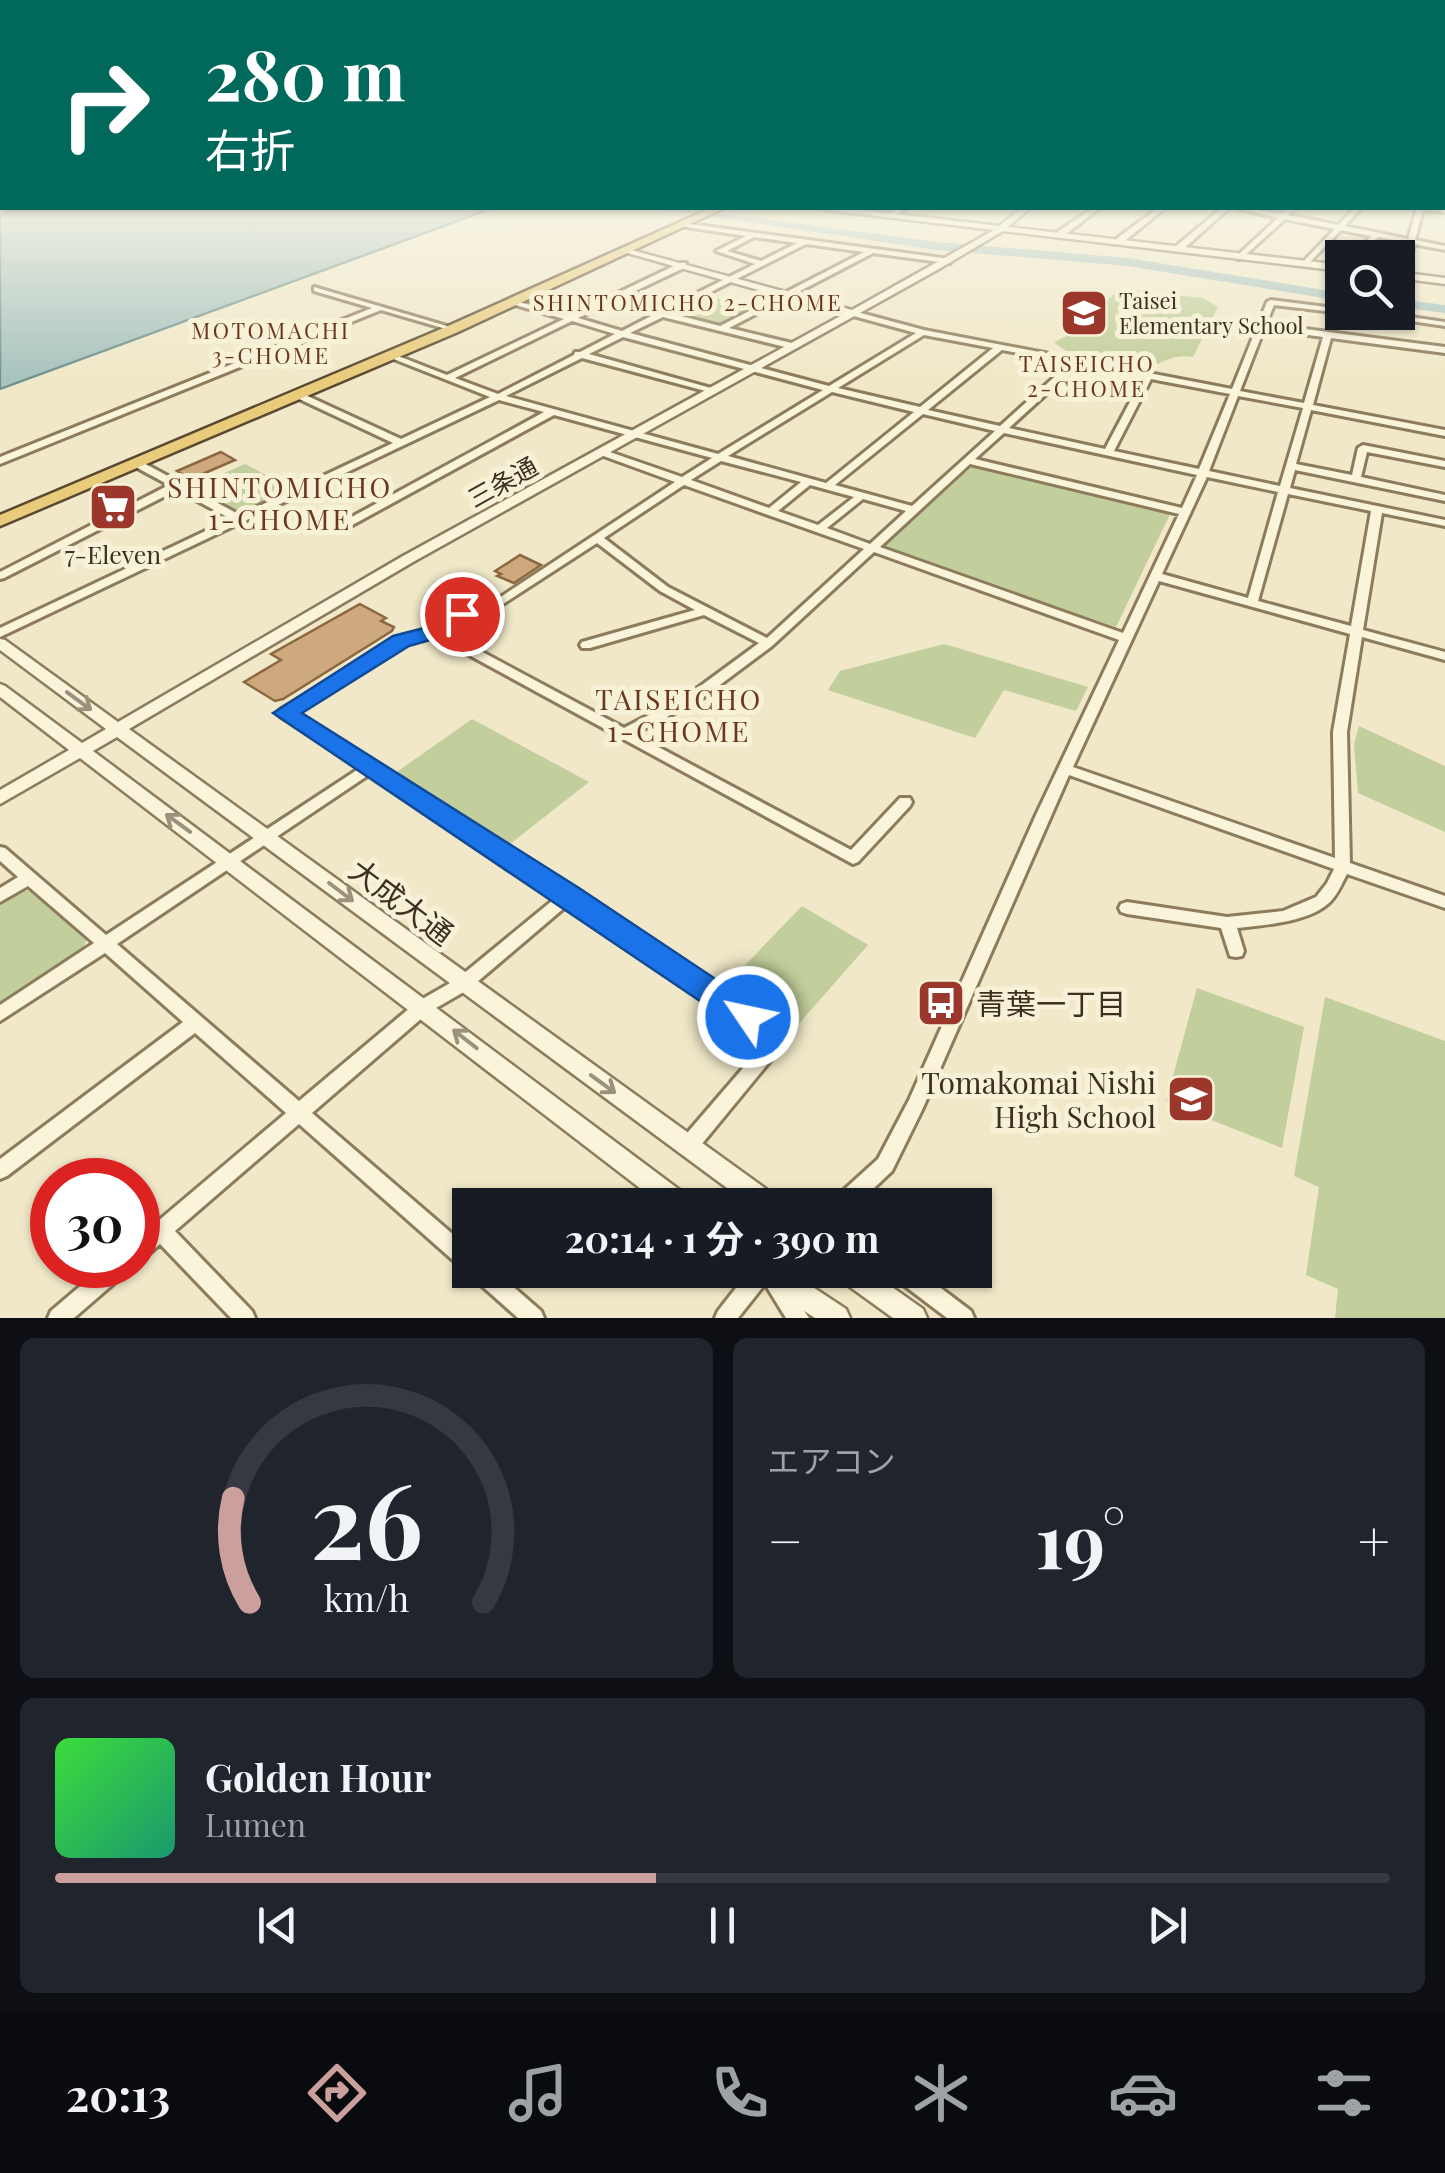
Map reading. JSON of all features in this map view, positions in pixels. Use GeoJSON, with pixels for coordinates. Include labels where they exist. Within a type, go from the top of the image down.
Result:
{"type":"FeatureCollection","features":[{"type":"Feature","properties":{"kind":"highway"},"geometry":{"type":"LineString","coordinates":[[0,522],[453,329],[622,253]]}},
{"type":"Feature","properties":{"kind":"street"},"geometry":{"type":"LineString","coordinates":[[636,253],[922,332],[1445,433]]}},
{"type":"Feature","properties":{"kind":"street"},"geometry":{"type":"LineString","coordinates":[[725,253],[760,263]]}},
{"type":"Feature","properties":{"kind":"street"},"geometry":{"type":"LineString","coordinates":[[0,633],[498,397],[782,253]]}},
{"type":"Feature","properties":{"kind":"street"},"geometry":{"type":"LineString","coordinates":[[720,329],[869,253]]}},
{"type":"Feature","properties":{"kind":"street"},"geometry":{"type":"LineString","coordinates":[[887,253],[950,259]]}},
{"type":"Feature","properties":{"kind":"street","name":"三条通"},"geometry":{"type":"LineString","coordinates":[[0,798],[408,559],[962,253]]}},
{"type":"Feature","properties":{"kind":"street"},"geometry":{"type":"LineString","coordinates":[[1210,253],[1325,266]]}},
{"type":"Feature","properties":{"kind":"street"},"geometry":{"type":"LineString","coordinates":[[1241,256],[1245,253]]}},
{"type":"Feature","properties":{"kind":"street"},"geometry":{"type":"LineString","coordinates":[[1306,264],[1317,253]]}},
{"type":"Feature","properties":{"kind":"street"},"geometry":{"type":"LineString","coordinates":[[447,378],[683,265]]}},
{"type":"Feature","properties":{"kind":"street"},"geometry":{"type":"LineString","coordinates":[[1415,277],[1445,281]]}},
{"type":"Feature","properties":{"kind":"street"},"geometry":{"type":"LineString","coordinates":[[317,289],[453,329]]}},
{"type":"Feature","properties":{"kind":"street"},"geometry":{"type":"LineString","coordinates":[[515,302],[618,333],[1002,430],[1445,524]]}},
{"type":"Feature","properties":{"kind":"street"},"geometry":{"type":"LineString","coordinates":[[860,1188],[885,1165],[916,1104],[1065,769],[1204,473],[1271,302],[1325,309]]}},
{"type":"Feature","properties":{"kind":"street"},"geometry":{"type":"LineString","coordinates":[[0,461],[380,308]]}},
{"type":"Feature","properties":{"kind":"street"},"geometry":{"type":"LineString","coordinates":[[658,313],[793,346]]}},
{"type":"Feature","properties":{"kind":"street"},"geometry":{"type":"LineString","coordinates":[[1415,321],[1445,324]]}},
{"type":"Feature","properties":{"kind":"street"},"geometry":{"type":"LineString","coordinates":[[1262,326],[1445,350]]}},
{"type":"Feature","properties":{"kind":"street"},"geometry":{"type":"LineString","coordinates":[[1406,345],[1408,330]]}},
{"type":"Feature","properties":{"kind":"street"},"geometry":{"type":"LineString","coordinates":[[689,1145],[780,1038],[569,895],[285,713],[401,641],[436,632],[494,600],[922,332]]}},
{"type":"Feature","properties":{"kind":"street"},"geometry":{"type":"LineString","coordinates":[[1252,604],[1328,335]]}},
{"type":"Feature","properties":{"kind":"street"},"geometry":{"type":"LineString","coordinates":[[828,487],[1000,347]]}},
{"type":"Feature","properties":{"kind":"street"},"geometry":{"type":"LineString","coordinates":[[578,354],[713,390]]}},
{"type":"Feature","properties":{"kind":"street"},"geometry":{"type":"LineString","coordinates":[[390,356],[498,397],[914,510]]}},
{"type":"Feature","properties":{"kind":"street"},"geometry":{"type":"LineString","coordinates":[[625,733],[696,696],[768,642],[1076,362]]}},
{"type":"Feature","properties":{"kind":"street"},"geometry":{"type":"LineString","coordinates":[[1108,452],[1148,376]]}},
{"type":"Feature","properties":{"kind":"street"},"geometry":{"type":"LineString","coordinates":[[298,395],[401,443]]}},
{"type":"Feature","properties":{"kind":"street"},"geometry":{"type":"LineString","coordinates":[[340,527],[552,412]]}},
{"type":"Feature","properties":{"kind":"street"},"geometry":{"type":"LineString","coordinates":[[1356,479],[1364,448],[1445,464]]}},
{"type":"Feature","properties":{"kind":"street"},"geometry":{"type":"LineString","coordinates":[[601,452],[1126,638]]}},
{"type":"Feature","properties":{"kind":"street"},"geometry":{"type":"LineString","coordinates":[[970,460],[1185,512]]}},
{"type":"Feature","properties":{"kind":"street"},"geometry":{"type":"LineString","coordinates":[[136,462],[239,519]]}},
{"type":"Feature","properties":{"kind":"street"},"geometry":{"type":"LineString","coordinates":[[1292,466],[1445,498]]}},
{"type":"Feature","properties":{"kind":"street"},"geometry":{"type":"LineString","coordinates":[[770,512],[808,481]]}},
{"type":"Feature","properties":{"kind":"street"},"geometry":{"type":"LineString","coordinates":[[0,576],[178,485]]}},
{"type":"Feature","properties":{"kind":"street"},"geometry":{"type":"LineString","coordinates":[[818,530],[861,496]]}},
{"type":"Feature","properties":{"kind":"street"},"geometry":{"type":"LineString","coordinates":[[1127,908],[1227,923],[1305,912],[1322,900],[1343,867],[1340,732],[1377,509]]}},
{"type":"Feature","properties":{"kind":"street"},"geometry":{"type":"LineString","coordinates":[[597,538],[640,575],[768,642]]}},
{"type":"Feature","properties":{"kind":"street"},"geometry":{"type":"LineString","coordinates":[[1154,576],[1445,656]]}},
{"type":"Feature","properties":{"kind":"street"},"geometry":{"type":"LineString","coordinates":[[586,645],[704,611]]}},
{"type":"Feature","properties":{"kind":"street"},"geometry":{"type":"LineString","coordinates":[[436,632],[853,858],[906,802]]}},
{"type":"Feature","properties":{"kind":"street","name":"大成大通"},"geometry":{"type":"LineString","coordinates":[[0,643],[746,1188]]}},
{"type":"Feature","properties":{"kind":"street"},"geometry":{"type":"LineString","coordinates":[[0,689],[660,1188]]}},
{"type":"Feature","properties":{"kind":"street"},"geometry":{"type":"LineString","coordinates":[[0,1014],[370,768]]}},
{"type":"Feature","properties":{"kind":"street"},"geometry":{"type":"LineString","coordinates":[[1065,769],[1445,902]]}},
{"type":"Feature","properties":{"kind":"street"},"geometry":{"type":"LineString","coordinates":[[0,852],[452,1246]]}},
{"type":"Feature","properties":{"kind":"street"},"geometry":{"type":"LineString","coordinates":[[0,896],[30,877]]}},
{"type":"Feature","properties":{"kind":"street"},"geometry":{"type":"LineString","coordinates":[[245,1318],[160,1230],[423,1006],[463,984],[569,895]]}},
{"type":"Feature","properties":{"kind":"street"},"geometry":{"type":"LineString","coordinates":[[1227,923],[1236,951]]}},
{"type":"Feature","properties":{"kind":"street"},"geometry":{"type":"LineString","coordinates":[[0,1170],[196,1022]]}},
{"type":"Feature","properties":{"kind":"street"},"geometry":{"type":"LineString","coordinates":[[58,1318],[93,1288]]}},
{"type":"Feature","properties":{"kind":"street"},"geometry":{"type":"LineString","coordinates":[[500,1288],[534,1318]]}},
{"type":"Feature","properties":{"kind":"street"},"geometry":{"type":"LineString","coordinates":[[725,1318],[749,1288]]}},
{"type":"Feature","properties":{"kind":"street"},"geometry":{"type":"LineString","coordinates":[[777,1288],[799,1318]]}},
{"type":"Feature","properties":{"kind":"street"},"geometry":{"type":"LineString","coordinates":[[791,1288],[837,1318]]}},
{"type":"Feature","properties":{"kind":"street"},"geometry":{"type":"LineString","coordinates":[[873,1288],[914,1318]]}},
{"type":"Feature","properties":{"kind":"street"},"geometry":{"type":"LineString","coordinates":[[924,1288],[964,1318]]}},
{"type":"Feature","properties":{"kind":"green space"},"geometry":{"type":"Polygon","coordinates":[[[1120,289],[1203,298],[1218,307],[1193,357],[1129,367],[1082,357],[1054,342],[1091,324],[1089,316],[1120,289]]]}},
{"type":"Feature","properties":{"kind":"green space"},"geometry":{"type":"Polygon","coordinates":[[[705,295],[754,309],[719,326],[667,314],[705,295]]]}},
{"type":"Feature","properties":{"kind":"green space"},"geometry":{"type":"Polygon","coordinates":[[[245,464],[294,490],[243,514],[194,486],[245,464]]]}},
{"type":"Feature","properties":{"kind":"green space"},"geometry":{"type":"Polygon","coordinates":[[[975,464],[1171,512],[1116,627],[886,549],[885,545],[975,464]]]}},
{"type":"Feature","properties":{"kind":"green space"},"geometry":{"type":"Polygon","coordinates":[[[944,644],[1088,687],[1076,711],[1004,690],[975,738],[828,690],[840,671],[944,644]]]}},
{"type":"Feature","properties":{"kind":"green space"},"geometry":{"type":"Polygon","coordinates":[[[472,719],[589,782],[510,844],[394,774],[472,719]]]}},
{"type":"Feature","properties":{"kind":"green space"},"geometry":{"type":"Polygon","coordinates":[[[1359,726],[1445,766],[1445,832],[1358,793],[1354,745],[1359,726]]]}},
{"type":"Feature","properties":{"kind":"green space"},"geometry":{"type":"Polygon","coordinates":[[[22,891],[29,891],[87,939],[83,948],[0,1004],[0,905],[22,891]]]}},
{"type":"Feature","properties":{"kind":"green space"},"geometry":{"type":"Polygon","coordinates":[[[802,906],[868,945],[795,1028],[727,984],[802,906]]]}},
{"type":"Feature","properties":{"kind":"green space"},"geometry":{"type":"Polygon","coordinates":[[[1197,988],[1304,1027],[1282,1148],[1166,1102],[1197,988]]]}},
{"type":"Feature","properties":{"kind":"green space"},"geometry":{"type":"Polygon","coordinates":[[[1325,997],[1445,1041],[1445,1318],[1335,1318],[1338,1289],[1306,1275],[1319,1187],[1294,1176],[1325,997]]]}},
{"type":"Feature","properties":{"kind":"water"},"geometry":{"type":"Polygon","coordinates":[[[0,253],[372,253],[0,389],[0,253]]]}},
{"type":"Feature","properties":{"kind":"building"},"geometry":{"type":"Polygon","coordinates":[[[221,452],[235,460],[191,479],[177,471],[221,452]]]}},
{"type":"Feature","properties":{"kind":"building"},"geometry":{"type":"Polygon","coordinates":[[[520,555],[541,565],[514,583],[497,576],[501,574],[495,571],[520,555]]]}},
{"type":"Feature","properties":{"kind":"building"},"geometry":{"type":"Polygon","coordinates":[[[360,604],[386,618],[381,621],[394,627],[392,631],[283,699],[275,701],[244,682],[281,660],[271,654],[360,604]]]}},
{"type":"Feature","properties":{"kind":"waterway"},"geometry":{"type":"LineString","coordinates":[[1015,253],[1128,262],[1325,294]]}},
{"type":"Feature","properties":{"kind":"waterway"},"geometry":{"type":"LineString","coordinates":[[1415,305],[1445,309]]}},
{"type":"Feature","properties":{"kind":"place","name":"Taisei Elementary School"},"geometry":{"type":"Point","coordinates":[1084,313]}},
{"type":"Feature","properties":{"kind":"place","name":"7-Eleven"},"geometry":{"type":"Point","coordinates":[113,507]}},
{"type":"Feature","properties":{"kind":"place","name":"青葉一丁目"},"geometry":{"type":"Point","coordinates":[941,1003]}},
{"type":"Feature","properties":{"kind":"place","name":"Tomakomai Nishi High School"},"geometry":{"type":"Point","coordinates":[1191,1099]}},
{"type":"Feature","properties":{"kind":"district","name":"SHINTOMICHO 2-CHOME"},"geometry":{"type":"Point","coordinates":[688,302]}},
{"type":"Feature","properties":{"kind":"district","name":"MOTOMACHI 3-CHOME"},"geometry":{"type":"Point","coordinates":[271,342]}},
{"type":"Feature","properties":{"kind":"district","name":"TAISEICHO 2-CHOME"},"geometry":{"type":"Point","coordinates":[1087,376]}},
{"type":"Feature","properties":{"kind":"district","name":"SHINTOMICHO 1-CHOME"},"geometry":{"type":"Point","coordinates":[280,502]}},
{"type":"Feature","properties":{"kind":"district","name":"TAISEICHO 1-CHOME"},"geometry":{"type":"Point","coordinates":[679,714]}},
{"type":"Feature","properties":{"kind":"route"},"geometry":{"type":"LineString","coordinates":[[462,614],[436,632],[401,641],[285,713],[569,895],[748,1017]]}}]}
